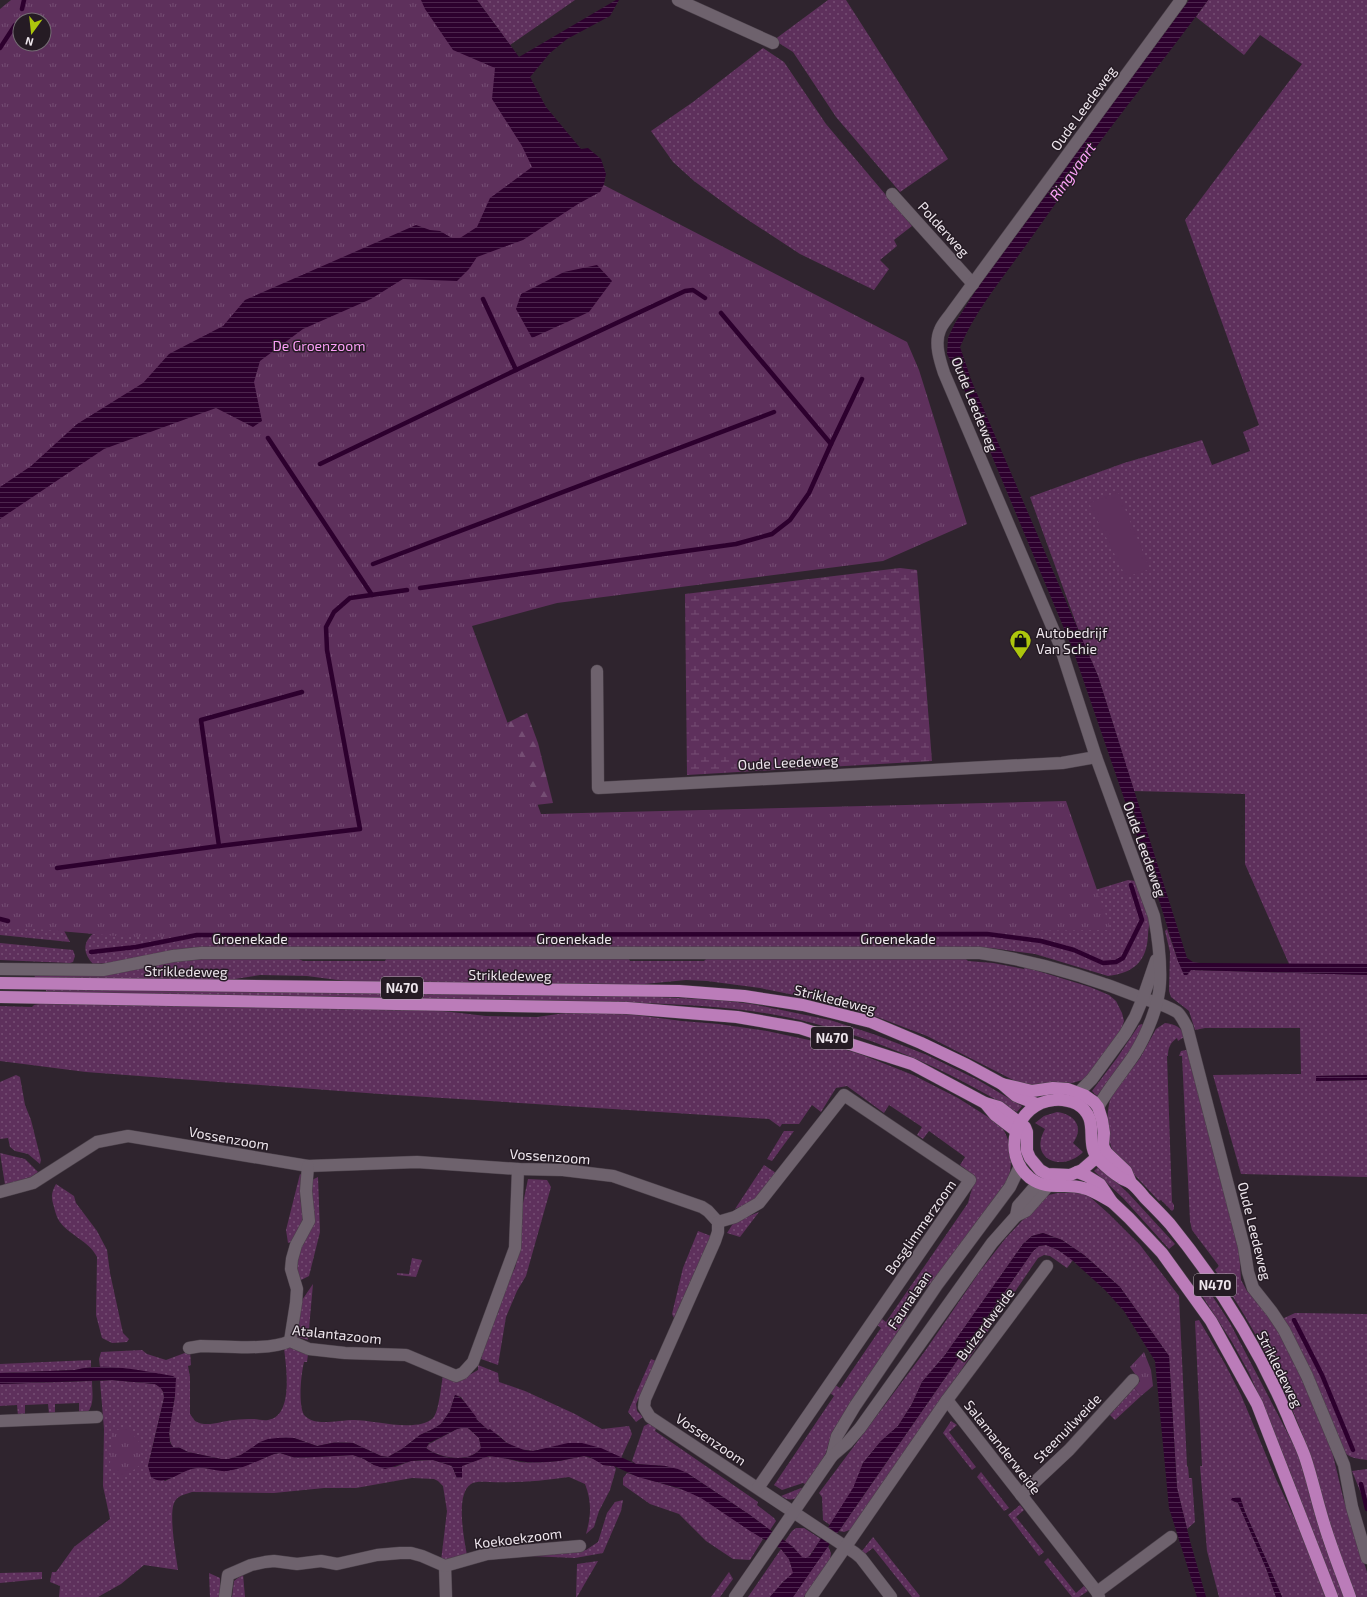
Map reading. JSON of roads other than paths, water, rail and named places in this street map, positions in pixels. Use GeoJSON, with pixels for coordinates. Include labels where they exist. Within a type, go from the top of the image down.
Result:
{"type":"FeatureCollection","features":[{"type":"Feature","properties":{"kind":"main road","name":"Strikledeweg"},"geometry":{"type":"LineString","coordinates":[[0,983],[679,991],[744,996],[803,1005],[871,1022],[921,1043],[1002,1084],[1021,1089],[1038,1090],[1060,1088],[1079,1092]]}},
{"type":"Feature","properties":{"kind":"main road","name":"N470"},"geometry":{"type":"LineString","coordinates":[[0,997],[627,1008],[737,1017],[800,1028],[912,1064],[985,1103],[995,1115],[1018,1127]]}},
{"type":"Feature","properties":{"kind":"main road","name":"Strikledeweg"},"geometry":{"type":"LineString","coordinates":[[1002,1084],[1016,1096],[1036,1104]]}},
{"type":"Feature","properties":{"kind":"main road","name":"N470"},"geometry":{"type":"LineString","coordinates":[[1079,1092],[1094,1102],[1098,1108]]}},
{"type":"Feature","properties":{"kind":"main road"},"geometry":{"type":"LineString","coordinates":[[1069,1101],[1079,1092]]}},
{"type":"Feature","properties":{"kind":"main road"},"geometry":{"type":"LineString","coordinates":[[1048,1174],[1043,1185],[1030,1178],[1020,1166],[1015,1150],[1018,1127],[1026,1112],[1036,1104],[1056,1099],[1069,1101],[1081,1107],[1089,1116],[1092,1129],[1092,1146],[1097,1157]]}},
{"type":"Feature","properties":{"kind":"main road"},"geometry":{"type":"LineString","coordinates":[[1018,1127],[1025,1127],[1027,1132],[1027,1151],[1030,1158],[1040,1170],[1048,1174],[1064,1175],[1077,1172],[1097,1157],[1103,1146],[1103,1126],[1098,1108]]}},
{"type":"Feature","properties":{"kind":"main road","name":"Strikledeweg"},"geometry":{"type":"LineString","coordinates":[[1103,1146],[1106,1152],[1126,1171],[1131,1183]]}},
{"type":"Feature","properties":{"kind":"main road","name":"Strikledeweg"},"geometry":{"type":"LineString","coordinates":[[1097,1157],[1119,1176],[1131,1183],[1169,1223],[1204,1269],[1228,1304],[1258,1356],[1281,1400],[1304,1456],[1325,1528],[1350,1597]]}},
{"type":"Feature","properties":{"kind":"main road","name":"N470"},"geometry":{"type":"LineString","coordinates":[[1077,1172],[1100,1184],[1112,1202],[1162,1253],[1211,1321],[1257,1404],[1332,1597]]}},
{"type":"Feature","properties":{"kind":"main road","name":"N470"},"geometry":{"type":"LineString","coordinates":[[1043,1185],[1082,1187],[1091,1190],[1112,1202]]}},
{"type":"Feature","properties":{"kind":"street"},"geometry":{"type":"LineString","coordinates":[[678,0],[773,43]]}},
{"type":"Feature","properties":{"kind":"street","name":"Oude Leedeweg"},"geometry":{"type":"LineString","coordinates":[[1098,1108],[1106,1092],[1142,1042],[1148,1030],[1156,1003],[1160,984],[1157,932],[1154,916],[1096,757],[1058,643],[941,364],[938,344],[939,331],[1181,0]]}},
{"type":"Feature","properties":{"kind":"street","name":"Polderweg"},"geometry":{"type":"LineString","coordinates":[[892,194],[973,284]]}},
{"type":"Feature","properties":{"kind":"street","name":"Oude Leedeweg"},"geometry":{"type":"LineString","coordinates":[[597,671],[598,788],[1062,763],[1096,757]]}},
{"type":"Feature","properties":{"kind":"street","name":"Groenekade"},"geometry":{"type":"LineString","coordinates":[[0,969],[103,970],[173,956],[201,953],[980,953],[1046,965],[1111,985],[1143,998]]}},
{"type":"Feature","properties":{"kind":"street","name":"Oude Leedeweg"},"geometry":{"type":"LineString","coordinates":[[1079,1092],[1092,1079],[1125,1034],[1135,1017],[1158,953]]}},
{"type":"Feature","properties":{"kind":"street","name":"Oude Leedeweg"},"geometry":{"type":"LineString","coordinates":[[1143,998],[1178,1012],[1187,1027],[1253,1288],[1284,1330],[1321,1407],[1344,1465],[1352,1507],[1367,1558]]}},
{"type":"Feature","properties":{"kind":"street","name":"Bosglimmerzoom"},"geometry":{"type":"LineString","coordinates":[[718,1222],[736,1217],[759,1204],[844,1095],[970,1180],[758,1488]]}},
{"type":"Feature","properties":{"kind":"street","name":"Vossenzoom"},"geometry":{"type":"LineString","coordinates":[[0,1192],[33,1183],[97,1142],[128,1136],[308,1166],[417,1162],[518,1169],[562,1170],[613,1176],[702,1207],[718,1222],[718,1232],[645,1399],[644,1407],[650,1417],[861,1558],[891,1597]]}},
{"type":"Feature","properties":{"kind":"street"},"geometry":{"type":"LineString","coordinates":[[290,1341],[297,1289],[291,1269],[292,1260],[296,1245],[309,1221],[306,1191],[308,1166]]}},
{"type":"Feature","properties":{"kind":"street","name":"Faunalaan"},"geometry":{"type":"LineString","coordinates":[[832,1456],[837,1436],[851,1412],[937,1285],[1010,1187],[1020,1166]]}},
{"type":"Feature","properties":{"kind":"street","name":"Atalantazoom"},"geometry":{"type":"LineString","coordinates":[[189,1348],[201,1346],[272,1346],[284,1344],[290,1341],[309,1349],[345,1353],[406,1355],[456,1376],[463,1373],[473,1362],[515,1248],[518,1169]]}},
{"type":"Feature","properties":{"kind":"street","name":"Faunalaan"},"geometry":{"type":"LineString","coordinates":[[735,1597],[832,1456],[860,1428],[992,1243],[1016,1216],[1018,1206],[1043,1185]]}},
{"type":"Feature","properties":{"kind":"street","name":"Buizerdweide"},"geometry":{"type":"LineString","coordinates":[[947,1400],[1047,1266]]}},
{"type":"Feature","properties":{"kind":"street","name":"Steenuilweide"},"geometry":{"type":"LineString","coordinates":[[1022,1495],[1069,1450],[1133,1380]]}},
{"type":"Feature","properties":{"kind":"street","name":"Salamanderweide"},"geometry":{"type":"LineString","coordinates":[[811,1597],[842,1544],[947,1400],[1098,1595]]}},
{"type":"Feature","properties":{"kind":"street"},"geometry":{"type":"LineString","coordinates":[[0,1421],[97,1417]]}},
{"type":"Feature","properties":{"kind":"street"},"geometry":{"type":"LineString","coordinates":[[1098,1595],[1171,1537]]}},
{"type":"Feature","properties":{"kind":"street","name":"Koekoekzoom"},"geometry":{"type":"LineString","coordinates":[[445,1566],[487,1554],[580,1546]]}},
{"type":"Feature","properties":{"kind":"street"},"geometry":{"type":"LineString","coordinates":[[225,1597],[228,1575],[252,1565],[274,1561],[297,1564],[321,1561],[338,1564],[400,1553],[411,1553],[422,1556],[445,1566],[446,1597]]}},
{"type":"Feature","properties":{"kind":"water"},"geometry":{"type":"Polygon","coordinates":[[[421,0],[477,0],[519,57],[616,0],[619,0],[610,16],[567,39],[550,53],[530,77],[546,107],[581,149],[588,148],[601,159],[606,174],[604,184],[600,192],[578,204],[523,240],[477,257],[469,269],[457,281],[403,279],[371,299],[303,329],[260,361],[254,382],[262,421],[253,427],[216,408],[104,449],[0,519],[0,487],[31,466],[77,424],[143,383],[169,354],[223,326],[245,300],[416,225],[430,230],[440,231],[452,238],[460,238],[477,227],[490,198],[532,167],[522,146],[492,99],[495,68],[453,50],[425,9],[421,0]]]}},
{"type":"Feature","properties":{"kind":"water","name":"Ringvaart"},"geometry":{"type":"Polygon","coordinates":[[[1189,0],[1208,0],[1077,173],[992,292],[974,319],[960,347],[972,382],[1098,676],[1187,958],[1193,962],[1200,963],[1367,964],[1367,975],[1191,970],[1187,975],[1184,975],[1073,650],[962,383],[947,354],[948,338],[955,323],[983,279],[1189,0]]]}},
{"type":"Feature","properties":{"kind":"water"},"geometry":{"type":"Polygon","coordinates":[[[597,265],[612,281],[589,312],[532,338],[516,309],[521,294],[564,272],[597,265]]]}},
{"type":"Feature","properties":{"kind":"water"},"geometry":{"type":"Polygon","coordinates":[[[1367,1075],[1367,1080],[1316,1081],[1316,1076],[1367,1075]]]}},
{"type":"Feature","properties":{"kind":"water"},"geometry":{"type":"Polygon","coordinates":[[[1043,1233],[1062,1240],[1084,1255],[1120,1287],[1169,1356],[1177,1488],[1206,1597],[1197,1597],[1169,1508],[1155,1361],[1124,1311],[1105,1290],[1072,1260],[1058,1250],[1046,1245],[1039,1246],[1033,1251],[793,1597],[770,1597],[793,1573],[789,1559],[781,1549],[750,1531],[701,1498],[679,1488],[638,1477],[614,1466],[603,1465],[590,1457],[584,1456],[559,1461],[533,1463],[489,1456],[462,1466],[462,1478],[457,1478],[452,1466],[433,1460],[411,1461],[385,1469],[353,1455],[296,1458],[280,1453],[233,1470],[223,1471],[197,1468],[185,1471],[168,1479],[157,1480],[151,1477],[148,1466],[164,1398],[164,1393],[157,1385],[112,1380],[0,1384],[0,1373],[75,1370],[99,1367],[124,1368],[173,1376],[176,1378],[169,1433],[170,1443],[173,1447],[178,1447],[188,1452],[221,1459],[229,1459],[241,1455],[260,1442],[268,1439],[286,1437],[294,1438],[317,1446],[337,1442],[353,1443],[381,1456],[388,1457],[402,1449],[420,1435],[441,1424],[450,1411],[455,1395],[464,1401],[477,1418],[476,1419],[488,1430],[490,1429],[507,1443],[524,1450],[533,1451],[568,1443],[582,1443],[601,1448],[636,1464],[665,1466],[687,1473],[750,1515],[793,1547],[802,1557],[805,1558],[810,1556],[853,1488],[863,1463],[881,1441],[898,1426],[912,1404],[922,1382],[945,1355],[1023,1244],[1032,1236],[1043,1233]],[[468,1428],[457,1429],[429,1443],[426,1448],[446,1457],[462,1458],[470,1456],[481,1448],[479,1438],[468,1428]]]}},
{"type":"Feature","properties":{"kind":"water"},"geometry":{"type":"Polygon","coordinates":[[[1240,1497],[1282,1597],[1276,1597],[1266,1568],[1238,1503],[1231,1500],[1232,1498],[1240,1497]]]}},
{"type":"Feature","properties":{"kind":"waterway"},"geometry":{"type":"LineString","coordinates":[[22,9],[24,0]]}},
{"type":"Feature","properties":{"kind":"waterway"},"geometry":{"type":"LineString","coordinates":[[0,48],[12,30]]}},
{"type":"Feature","properties":{"kind":"waterway"},"geometry":{"type":"LineString","coordinates":[[320,464],[685,291],[693,290],[705,298]]}},
{"type":"Feature","properties":{"kind":"waterway"},"geometry":{"type":"LineString","coordinates":[[483,299],[516,370]]}},
{"type":"Feature","properties":{"kind":"waterway"},"geometry":{"type":"LineString","coordinates":[[721,313],[831,444]]}},
{"type":"Feature","properties":{"kind":"waterway"},"geometry":{"type":"LineString","coordinates":[[420,588],[736,544],[772,534],[790,520],[809,493],[862,379]]}},
{"type":"Feature","properties":{"kind":"waterway"},"geometry":{"type":"LineString","coordinates":[[373,564],[774,412]]}},
{"type":"Feature","properties":{"kind":"waterway"},"geometry":{"type":"LineString","coordinates":[[268,438],[372,595]]}},
{"type":"Feature","properties":{"kind":"waterway"},"geometry":{"type":"LineString","coordinates":[[219,846],[360,829],[327,650],[326,627],[334,612],[350,598],[407,590]]}},
{"type":"Feature","properties":{"kind":"waterway"},"geometry":{"type":"LineString","coordinates":[[57,868],[219,846],[201,720],[302,692]]}},
{"type":"Feature","properties":{"kind":"waterway"},"geometry":{"type":"LineString","coordinates":[[91,952],[136,947],[197,935],[987,934],[1041,941],[1074,950],[1103,963],[1116,962],[1123,958],[1142,920],[1131,885]]}},
{"type":"Feature","properties":{"kind":"waterway"},"geometry":{"type":"LineString","coordinates":[[0,919],[8,921]]}},
{"type":"Feature","properties":{"kind":"waterway"},"geometry":{"type":"LineString","coordinates":[[1294,1320],[1322,1375],[1353,1450]]}},
{"type":"Feature","properties":{"kind":"waterway"},"geometry":{"type":"LineString","coordinates":[[1361,1484],[1367,1509]]}},
{"type":"Feature","properties":{"kind":"place","name":"Autobedrijf Van Schie"},"geometry":{"type":"Point","coordinates":[1020,660]}},
{"type":"Feature","properties":{"kind":"park label","name":"De Groenzoom"},"geometry":{"type":"Point","coordinates":[319,345]}}]}
